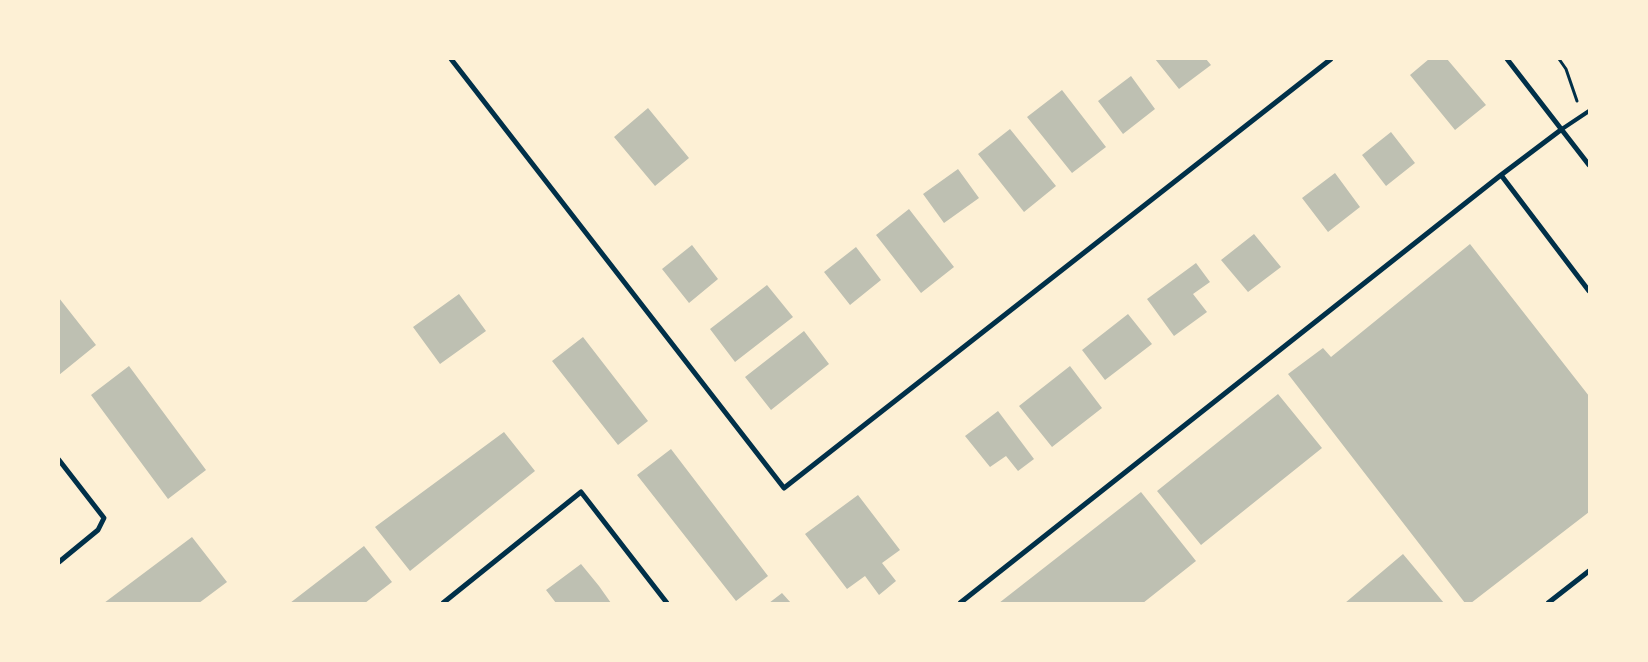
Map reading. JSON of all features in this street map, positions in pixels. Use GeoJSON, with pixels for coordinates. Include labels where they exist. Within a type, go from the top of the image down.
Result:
{"type":"FeatureCollection","features":[{"type":"Feature","properties":{"kind":"street"},"geometry":{"type":"LineString","coordinates":[[451,59],[784,488],[1331,59]]}},
{"type":"Feature","properties":{"kind":"street"},"geometry":{"type":"LineString","coordinates":[[1507,59],[1589,165]]}},
{"type":"Feature","properties":{"kind":"street"},"geometry":{"type":"LineString","coordinates":[[960,603],[1500,175],[1562,129]]}},
{"type":"Feature","properties":{"kind":"street"},"geometry":{"type":"LineString","coordinates":[[1500,175],[1589,291]]}},
{"type":"Feature","properties":{"kind":"street"},"geometry":{"type":"LineString","coordinates":[[59,460],[104,518],[98,530],[59,562]]}},
{"type":"Feature","properties":{"kind":"street"},"geometry":{"type":"LineString","coordinates":[[443,603],[581,492],[667,603]]}},
{"type":"Feature","properties":{"kind":"street"},"geometry":{"type":"LineString","coordinates":[[1548,603],[1589,571]]}},
{"type":"Feature","properties":{"kind":"lane"},"geometry":{"type":"LineString","coordinates":[[1562,129],[1588,112]]}},
{"type":"Feature","properties":{"kind":"path"},"geometry":{"type":"LineString","coordinates":[[1559,59],[1566,69],[1575,98],[1588,112]]}},
{"type":"Feature","properties":{"kind":"building"},"geometry":{"type":"Polygon","coordinates":[[[1155,59],[1206,59],[1211,65],[1179,89],[1155,59]]]}},
{"type":"Feature","properties":{"kind":"building"},"geometry":{"type":"Polygon","coordinates":[[[1429,59],[1447,59],[1486,105],[1455,130],[1410,75],[1429,59]]]}},
{"type":"Feature","properties":{"kind":"building"},"geometry":{"type":"Polygon","coordinates":[[[1131,76],[1155,109],[1123,134],[1098,101],[1131,76]]]}},
{"type":"Feature","properties":{"kind":"building"},"geometry":{"type":"Polygon","coordinates":[[[1062,90],[1106,147],[1072,173],[1027,117],[1062,90]]]}},
{"type":"Feature","properties":{"kind":"building"},"geometry":{"type":"Polygon","coordinates":[[[648,108],[689,158],[655,186],[614,137],[648,108]]]}},
{"type":"Feature","properties":{"kind":"building"},"geometry":{"type":"Polygon","coordinates":[[[1010,129],[1056,186],[1024,212],[978,154],[1010,129]]]}},
{"type":"Feature","properties":{"kind":"building"},"geometry":{"type":"Polygon","coordinates":[[[1391,132],[1415,163],[1386,186],[1362,155],[1391,132]]]}},
{"type":"Feature","properties":{"kind":"building"},"geometry":{"type":"Polygon","coordinates":[[[958,169],[979,198],[944,223],[923,194],[958,169]]]}},
{"type":"Feature","properties":{"kind":"building"},"geometry":{"type":"Polygon","coordinates":[[[1335,173],[1360,207],[1328,232],[1302,198],[1335,173]]]}},
{"type":"Feature","properties":{"kind":"building"},"geometry":{"type":"Polygon","coordinates":[[[909,209],[954,267],[921,293],[876,235],[909,209]]]}},
{"type":"Feature","properties":{"kind":"building"},"geometry":{"type":"Polygon","coordinates":[[[1254,234],[1281,267],[1248,292],[1221,260],[1254,234]]]}},
{"type":"Feature","properties":{"kind":"building"},"geometry":{"type":"Polygon","coordinates":[[[1470,244],[1589,396],[1589,512],[1471,603],[1465,603],[1288,374],[1323,348],[1331,357],[1470,244]]]}},
{"type":"Feature","properties":{"kind":"building"},"geometry":{"type":"Polygon","coordinates":[[[692,245],[718,279],[689,303],[662,269],[692,245]]]}},
{"type":"Feature","properties":{"kind":"building"},"geometry":{"type":"Polygon","coordinates":[[[856,247],[881,280],[850,305],[824,272],[856,247]]]}},
{"type":"Feature","properties":{"kind":"building"},"geometry":{"type":"Polygon","coordinates":[[[1196,263],[1210,282],[1193,294],[1207,312],[1174,336],[1147,299],[1196,263]]]}},
{"type":"Feature","properties":{"kind":"building"},"geometry":{"type":"Polygon","coordinates":[[[767,285],[793,317],[735,362],[710,329],[767,285]]]}},
{"type":"Feature","properties":{"kind":"building"},"geometry":{"type":"Polygon","coordinates":[[[459,294],[486,331],[440,364],[413,327],[459,294]]]}},
{"type":"Feature","properties":{"kind":"building"},"geometry":{"type":"Polygon","coordinates":[[[59,298],[96,345],[59,375],[59,298]]]}},
{"type":"Feature","properties":{"kind":"building"},"geometry":{"type":"Polygon","coordinates":[[[1128,314],[1152,344],[1105,380],[1082,350],[1128,314]]]}},
{"type":"Feature","properties":{"kind":"building"},"geometry":{"type":"Polygon","coordinates":[[[804,331],[829,364],[771,410],[745,377],[804,331]]]}},
{"type":"Feature","properties":{"kind":"building"},"geometry":{"type":"Polygon","coordinates":[[[583,337],[648,421],[618,445],[552,361],[583,337]]]}},
{"type":"Feature","properties":{"kind":"building"},"geometry":{"type":"Polygon","coordinates":[[[129,366],[206,470],[168,499],[91,395],[129,366]]]}},
{"type":"Feature","properties":{"kind":"building"},"geometry":{"type":"Polygon","coordinates":[[[1070,366],[1102,408],[1052,447],[1019,406],[1070,366]]]}},
{"type":"Feature","properties":{"kind":"building"},"geometry":{"type":"Polygon","coordinates":[[[1278,394],[1322,448],[1201,545],[1157,491],[1278,394]]]}},
{"type":"Feature","properties":{"kind":"building"},"geometry":{"type":"Polygon","coordinates":[[[998,411],[1034,459],[1018,471],[1006,456],[990,467],[965,436],[998,411]]]}},
{"type":"Feature","properties":{"kind":"building"},"geometry":{"type":"Polygon","coordinates":[[[504,432],[535,471],[410,571],[375,527],[504,432]]]}},
{"type":"Feature","properties":{"kind":"building"},"geometry":{"type":"Polygon","coordinates":[[[671,449],[768,576],[736,601],[637,475],[671,449]]]}},
{"type":"Feature","properties":{"kind":"building"},"geometry":{"type":"Polygon","coordinates":[[[1141,492],[1196,561],[1143,603],[999,603],[1141,492]]]}},
{"type":"Feature","properties":{"kind":"building"},"geometry":{"type":"Polygon","coordinates":[[[858,495],[900,550],[882,563],[896,581],[879,595],[865,576],[847,589],[805,534],[858,495]]]}},
{"type":"Feature","properties":{"kind":"building"},"geometry":{"type":"Polygon","coordinates":[[[192,537],[227,582],[199,603],[104,603],[192,537]]]}},
{"type":"Feature","properties":{"kind":"building"},"geometry":{"type":"Polygon","coordinates":[[[364,546],[392,582],[365,603],[290,603],[364,546]]]}},
{"type":"Feature","properties":{"kind":"building"},"geometry":{"type":"Polygon","coordinates":[[[1403,554],[1444,603],[1345,603],[1403,554]]]}},
{"type":"Feature","properties":{"kind":"building"},"geometry":{"type":"Polygon","coordinates":[[[581,564],[611,603],[556,603],[546,590],[581,564]]]}},
{"type":"Feature","properties":{"kind":"building"},"geometry":{"type":"Polygon","coordinates":[[[782,593],[791,603],[769,603],[782,593]]]}}]}
